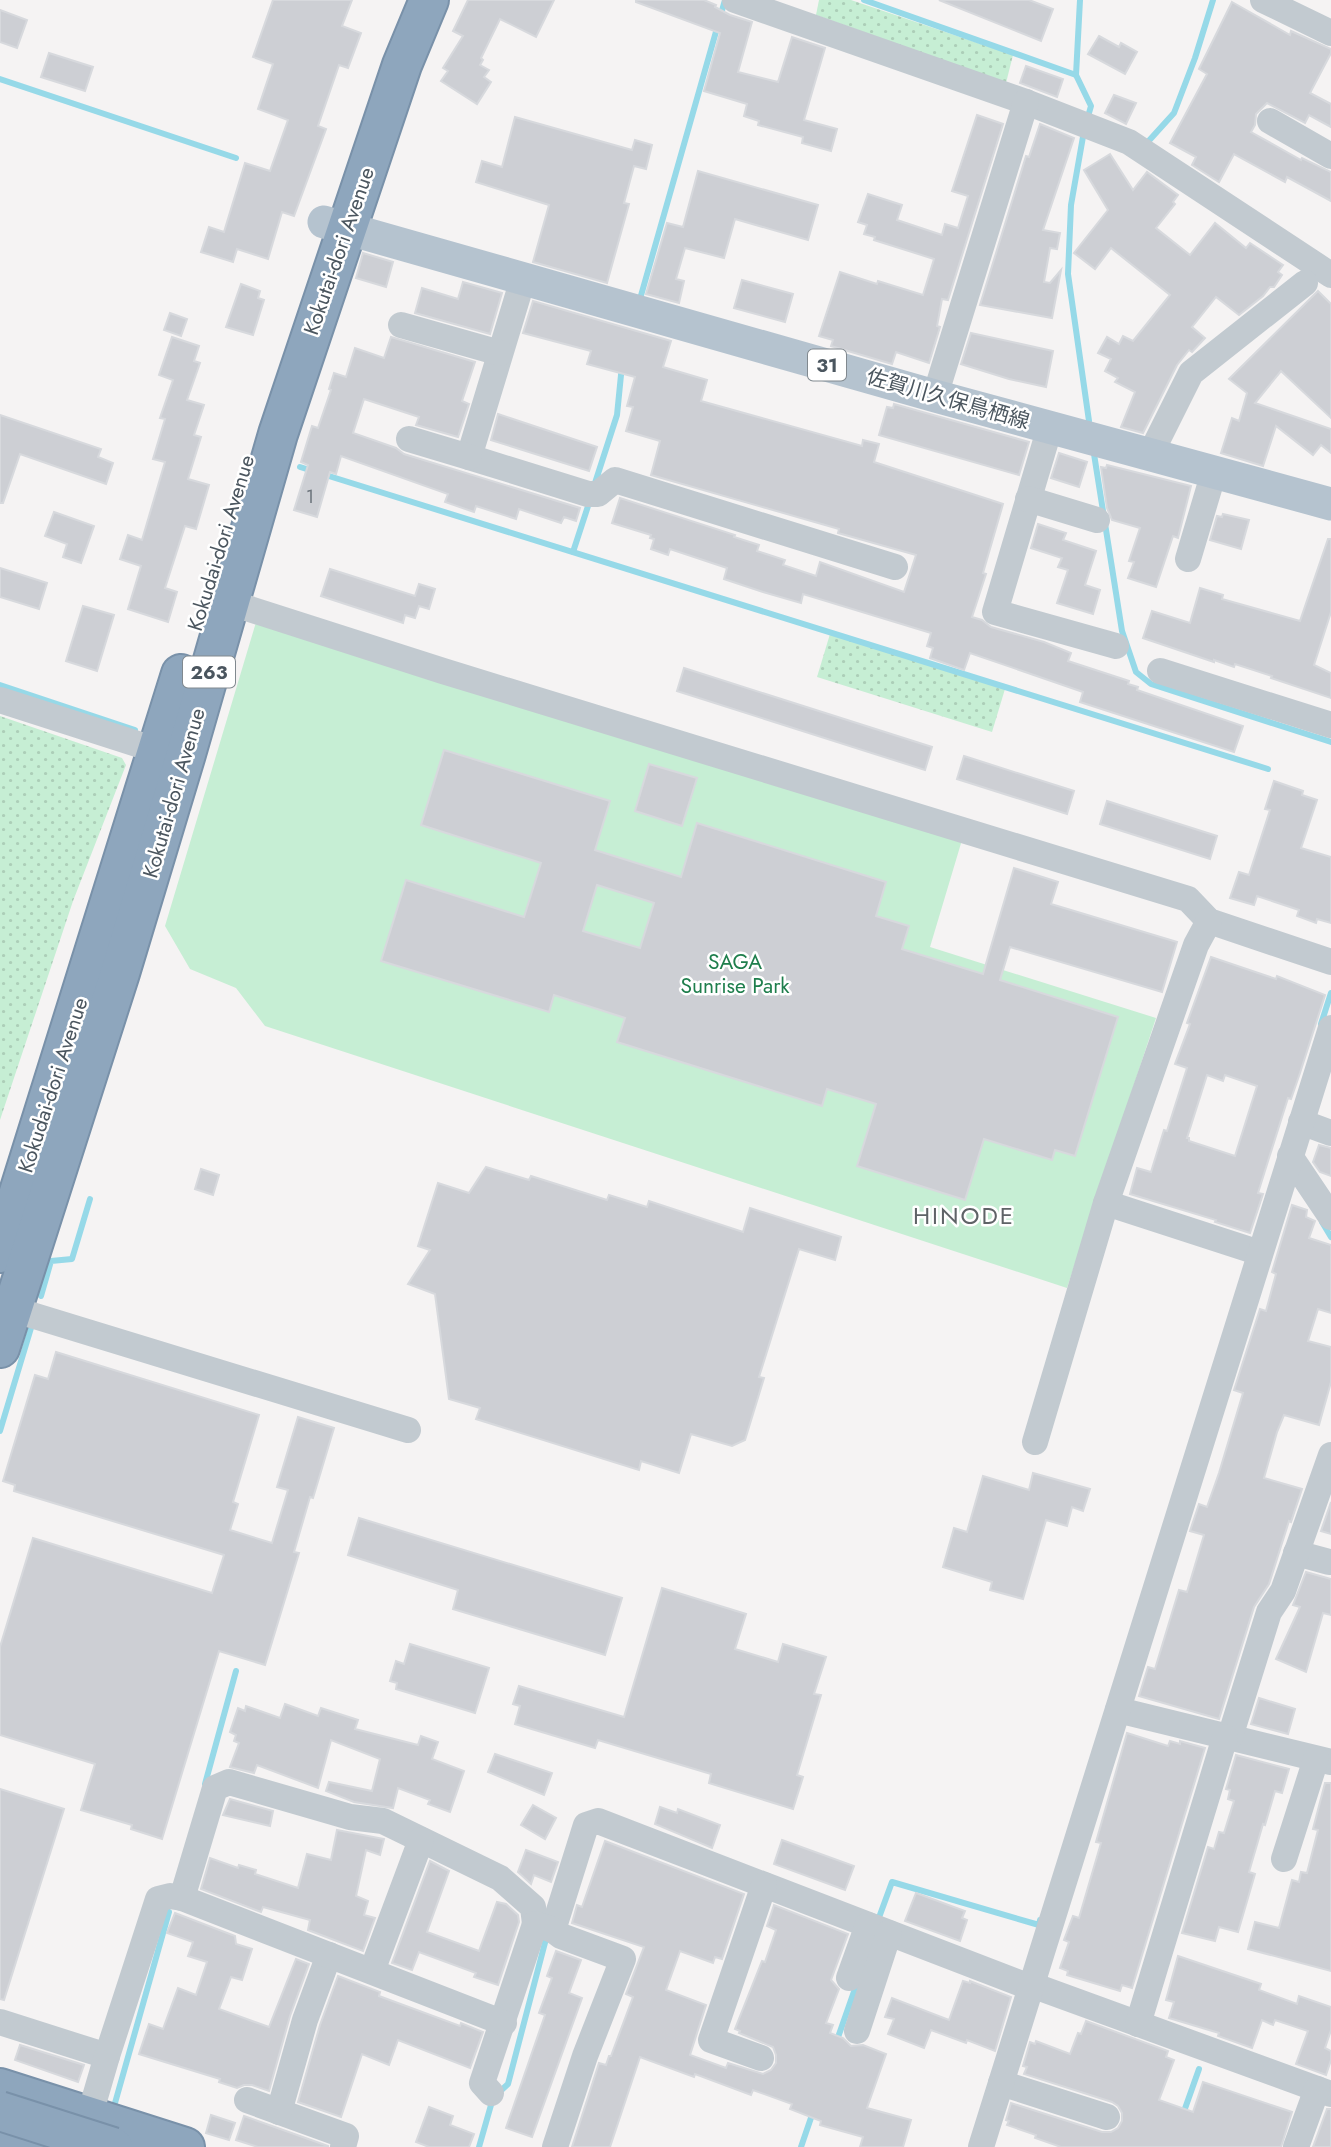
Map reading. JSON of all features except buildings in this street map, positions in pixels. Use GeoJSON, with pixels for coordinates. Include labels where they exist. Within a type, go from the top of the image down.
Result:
{"type":"FeatureCollection","features":[{"type":"Feature","properties":{"kind":"highway","name":"Kokudai-dori Avenue"},"geometry":{"type":"LineString","coordinates":[[0,1253],[159,751],[214,563],[335,225],[409,0]]}},
{"type":"Feature","properties":{"kind":"highway","name":"Kokutai-dori Avenue"},"geometry":{"type":"LineString","coordinates":[[0,1348],[120,973],[186,754],[335,225],[429,0]]}},
{"type":"Feature","properties":{"kind":"highway"},"geometry":{"type":"LineString","coordinates":[[0,2088],[87,2131],[185,2147]]}},
{"type":"Feature","properties":{"kind":"highway"},"geometry":{"type":"LineString","coordinates":[[0,2111],[113,2147]]}},
{"type":"Feature","properties":{"kind":"highway"},"geometry":{"type":"LineString","coordinates":[[0,2137],[32,2147]]}},
{"type":"Feature","properties":{"kind":"main road","name":"佐賀川久保鳥栖線"},"geometry":{"type":"LineString","coordinates":[[335,225],[935,396],[1331,504]]}},
{"type":"Feature","properties":{"kind":"street"},"geometry":{"type":"LineString","coordinates":[[735,0],[1026,102],[1143,151],[1331,275]]}},
{"type":"Feature","properties":{"kind":"street"},"geometry":{"type":"LineString","coordinates":[[1263,0],[1331,33]]}},
{"type":"Feature","properties":{"kind":"street"},"geometry":{"type":"LineString","coordinates":[[935,396],[1026,102]]}},
{"type":"Feature","properties":{"kind":"street"},"geometry":{"type":"LineString","coordinates":[[1270,121],[1331,156]]}},
{"type":"Feature","properties":{"kind":"street"},"geometry":{"type":"LineString","coordinates":[[469,457],[523,279]]}},
{"type":"Feature","properties":{"kind":"street"},"geometry":{"type":"LineString","coordinates":[[1150,455],[1191,373],[1305,283]]}},
{"type":"Feature","properties":{"kind":"street"},"geometry":{"type":"LineString","coordinates":[[401,326],[500,353]]}},
{"type":"Feature","properties":{"kind":"street"},"geometry":{"type":"LineString","coordinates":[[1050,427],[995,611],[1116,646]]}},
{"type":"Feature","properties":{"kind":"street"},"geometry":{"type":"LineString","coordinates":[[409,439],[593,494],[615,480],[895,567]]}},
{"type":"Feature","properties":{"kind":"street"},"geometry":{"type":"LineString","coordinates":[[1188,559],[1213,472]]}},
{"type":"Feature","properties":{"kind":"street"},"geometry":{"type":"LineString","coordinates":[[1028,499],[1097,520]]}},
{"type":"Feature","properties":{"kind":"street"},"geometry":{"type":"LineString","coordinates":[[228,602],[443,671],[1188,899],[1209,921],[1331,962]]}},
{"type":"Feature","properties":{"kind":"street"},"geometry":{"type":"LineString","coordinates":[[1160,671],[1331,725]]}},
{"type":"Feature","properties":{"kind":"street"},"geometry":{"type":"LineString","coordinates":[[0,700],[159,751]]}},
{"type":"Feature","properties":{"kind":"street"},"geometry":{"type":"LineString","coordinates":[[1035,1442],[1106,1203],[1196,944],[1209,921]]}},
{"type":"Feature","properties":{"kind":"street"},"geometry":{"type":"LineString","coordinates":[[981,2147],[1118,1710],[1252,1251],[1287,1164],[1331,1028]]}},
{"type":"Feature","properties":{"kind":"street"},"geometry":{"type":"LineString","coordinates":[[1301,1122],[1331,1133]]}},
{"type":"Feature","properties":{"kind":"street"},"geometry":{"type":"LineString","coordinates":[[1287,1164],[1331,1217]]}},
{"type":"Feature","properties":{"kind":"street"},"geometry":{"type":"LineString","coordinates":[[1106,1203],[1252,1251]]}},
{"type":"Feature","properties":{"kind":"street"},"geometry":{"type":"LineString","coordinates":[[12,1309],[408,1430]]}},
{"type":"Feature","properties":{"kind":"street"},"geometry":{"type":"LineString","coordinates":[[1138,2024],[1269,1612],[1283,1591],[1331,1455]]}},
{"type":"Feature","properties":{"kind":"street"},"geometry":{"type":"LineString","coordinates":[[1296,1553],[1329,1562]]}},
{"type":"Feature","properties":{"kind":"street"},"geometry":{"type":"LineString","coordinates":[[1118,1710],[1324,1761],[1284,1859]]}},
{"type":"Feature","properties":{"kind":"street"},"geometry":{"type":"LineString","coordinates":[[182,1898],[215,1788],[229,1782],[350,1817],[383,1821],[500,1878],[533,1908],[544,1927],[623,1959],[585,2056],[555,2147]]}},
{"type":"Feature","properties":{"kind":"street"},"geometry":{"type":"LineString","coordinates":[[491,2093],[482,2083],[503,2023],[586,1825],[598,1821],[880,1930],[1324,2091],[1296,2147]]}},
{"type":"Feature","properties":{"kind":"street"},"geometry":{"type":"LineString","coordinates":[[372,1972],[421,1840]]}},
{"type":"Feature","properties":{"kind":"street"},"geometry":{"type":"LineString","coordinates":[[761,2057],[711,2040],[764,1885]]}},
{"type":"Feature","properties":{"kind":"street"},"geometry":{"type":"LineString","coordinates":[[87,2131],[107,2056],[158,1899],[170,1896],[182,1898],[503,2023]]}},
{"type":"Feature","properties":{"kind":"street"},"geometry":{"type":"LineString","coordinates":[[849,1978],[880,1930]]}},
{"type":"Feature","properties":{"kind":"street"},"geometry":{"type":"LineString","coordinates":[[857,2031],[880,1930]]}},
{"type":"Feature","properties":{"kind":"street"},"geometry":{"type":"LineString","coordinates":[[279,2112],[305,2021],[330,1955]]}},
{"type":"Feature","properties":{"kind":"street"},"geometry":{"type":"LineString","coordinates":[[0,2022],[107,2056]]}},
{"type":"Feature","properties":{"kind":"street"},"geometry":{"type":"LineString","coordinates":[[1001,2082],[1107,2117]]}},
{"type":"Feature","properties":{"kind":"street"},"geometry":{"type":"LineString","coordinates":[[247,2100],[346,2137],[343,2147]]}},
{"type":"Feature","properties":{"kind":"green space"},"geometry":{"type":"Polygon","coordinates":[[[819,0],[851,0],[1013,55],[1006,83],[816,15],[819,0]]]}},
{"type":"Feature","properties":{"kind":"green space","name":"SAGA Sunrise Park"},"geometry":{"type":"Polygon","coordinates":[[[257,619],[962,840],[930,947],[1156,1018],[1067,1288],[265,1026],[236,988],[190,969],[165,926],[257,619]]]}},
{"type":"Feature","properties":{"kind":"green space"},"geometry":{"type":"Polygon","coordinates":[[[830,634],[1005,689],[992,732],[817,677],[830,634]]]}},
{"type":"Feature","properties":{"kind":"green space"},"geometry":{"type":"Polygon","coordinates":[[[0,716],[122,758],[126,765],[73,901],[0,1120],[0,716]]]}},
{"type":"Feature","properties":{"kind":"waterway"},"geometry":{"type":"LineString","coordinates":[[640,299],[725,0]]}},
{"type":"Feature","properties":{"kind":"waterway"},"geometry":{"type":"LineString","coordinates":[[864,0],[1076,75]]}},
{"type":"Feature","properties":{"kind":"waterway"},"geometry":{"type":"LineString","coordinates":[[1080,0],[1076,75],[1091,106],[1087,120]]}},
{"type":"Feature","properties":{"kind":"waterway"},"geometry":{"type":"LineString","coordinates":[[1145,145],[1174,113],[1213,0]]}},
{"type":"Feature","properties":{"kind":"waterway"},"geometry":{"type":"LineString","coordinates":[[0,79],[236,158]]}},
{"type":"Feature","properties":{"kind":"waterway"},"geometry":{"type":"LineString","coordinates":[[1084,131],[1071,205],[1068,274],[1089,421]]}},
{"type":"Feature","properties":{"kind":"waterway"},"geometry":{"type":"LineString","coordinates":[[595,483],[617,415],[622,365]]}},
{"type":"Feature","properties":{"kind":"waterway"},"geometry":{"type":"LineString","coordinates":[[1094,454],[1122,631],[1136,672],[1151,684],[1331,742]]}},
{"type":"Feature","properties":{"kind":"waterway"},"geometry":{"type":"LineString","coordinates":[[300,467],[1268,769]]}},
{"type":"Feature","properties":{"kind":"waterway"},"geometry":{"type":"LineString","coordinates":[[573,552],[590,500]]}},
{"type":"Feature","properties":{"kind":"waterway"},"geometry":{"type":"LineString","coordinates":[[0,685],[135,730]]}},
{"type":"Feature","properties":{"kind":"waterway"},"geometry":{"type":"LineString","coordinates":[[1321,1024],[1331,993]]}},
{"type":"Feature","properties":{"kind":"waterway"},"geometry":{"type":"LineString","coordinates":[[41,1296],[51,1261],[72,1259],[90,1199]]}},
{"type":"Feature","properties":{"kind":"waterway"},"geometry":{"type":"LineString","coordinates":[[1322,1222],[1331,1237]]}},
{"type":"Feature","properties":{"kind":"waterway"},"geometry":{"type":"LineString","coordinates":[[0,1431],[31,1328]]}},
{"type":"Feature","properties":{"kind":"waterway"},"geometry":{"type":"LineString","coordinates":[[205,1784],[236,1671]]}},
{"type":"Feature","properties":{"kind":"waterway"},"geometry":{"type":"LineString","coordinates":[[877,1923],[892,1882],[1039,1925],[1040,1920]]}},
{"type":"Feature","properties":{"kind":"waterway"},"geometry":{"type":"LineString","coordinates":[[115,2103],[169,1912]]}},
{"type":"Feature","properties":{"kind":"waterway"},"geometry":{"type":"LineString","coordinates":[[479,2147],[493,2098],[508,2084],[547,1935]]}},
{"type":"Feature","properties":{"kind":"waterway"},"geometry":{"type":"LineString","coordinates":[[836,2043],[857,1983]]}},
{"type":"Feature","properties":{"kind":"waterway"},"geometry":{"type":"LineString","coordinates":[[1182,2117],[1199,2069]]}},
{"type":"Feature","properties":{"kind":"waterway"},"geometry":{"type":"LineString","coordinates":[[801,2147],[814,2109]]}},
{"type":"Feature","properties":{"kind":"district","name":"HINODE"},"geometry":{"type":"Point","coordinates":[964,1216]}}]}
